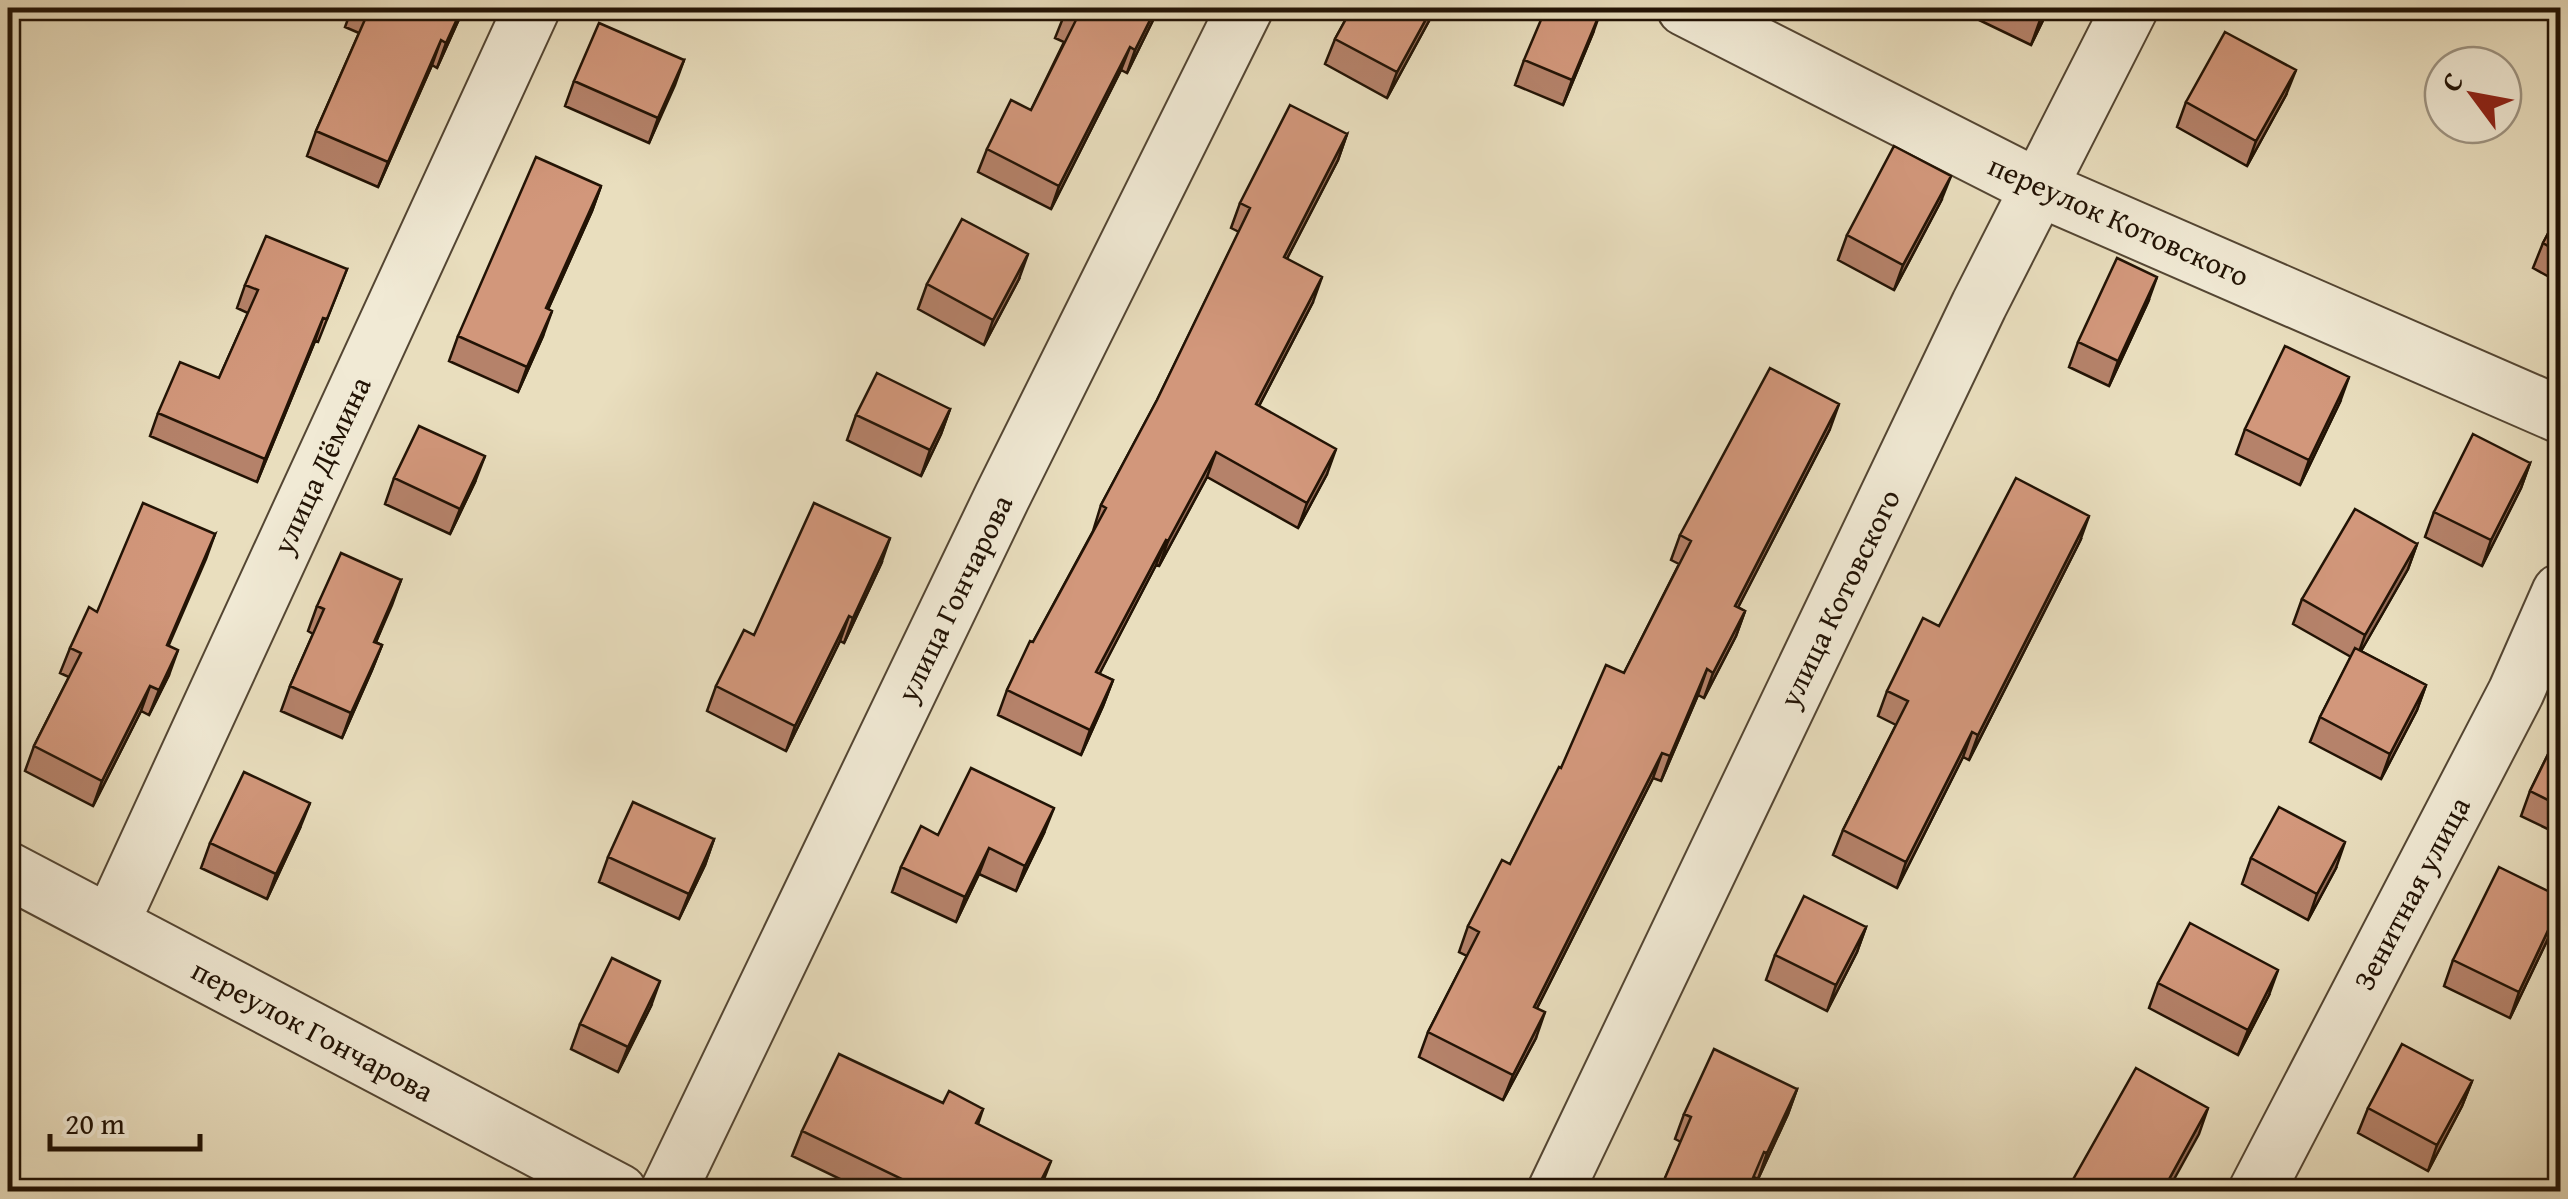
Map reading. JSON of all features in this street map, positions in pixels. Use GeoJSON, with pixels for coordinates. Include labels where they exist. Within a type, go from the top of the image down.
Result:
{"type":"FeatureCollection","features":[{"type":"Feature","properties":{"kind":"street","name":"улица Дёмина"},"geometry":{"type":"LineString","coordinates":[[110,923],[532,8]]}},
{"type":"Feature","properties":{"kind":"street","name":"улица Гончарова"},"geometry":{"type":"LineString","coordinates":[[668,1192],[1002,497],[1244,8]]}},
{"type":"Feature","properties":{"kind":"street","name":"переулок Котовского"},"geometry":{"type":"LineString","coordinates":[[1685,8],[2039,188],[2560,415]]}},
{"type":"Feature","properties":{"kind":"street","name":"улица Котовского"},"geometry":{"type":"LineString","coordinates":[[1556,1192],[1979,304],[2130,8]]}},
{"type":"Feature","properties":{"kind":"street","name":"Зенитная улица"},"geometry":{"type":"LineString","coordinates":[[2256,1192],[2516,692],[2560,592]]}},
{"type":"Feature","properties":{"kind":"street","name":"переулок Гончарова"},"geometry":{"type":"LineString","coordinates":[[8,870],[619,1192]]}},
{"type":"Feature","properties":{"kind":"building"},"geometry":{"type":"Polygon","coordinates":[[[370,8],[462,8],[446,43],[441,40],[388,162],[316,131],[370,8]]]}},
{"type":"Feature","properties":{"kind":"building"},"geometry":{"type":"Polygon","coordinates":[[[1067,8],[1156,8],[1135,50],[1130,47],[1059,186],[987,149],[1011,100],[1031,110],[1076,20],[1064,15],[1067,8]]]}},
{"type":"Feature","properties":{"kind":"building"},"geometry":{"type":"Polygon","coordinates":[[[1352,8],[1432,8],[1397,72],[1335,39],[1352,8]]]}},
{"type":"Feature","properties":{"kind":"building"},"geometry":{"type":"Polygon","coordinates":[[[1546,8],[1602,8],[1572,80],[1524,60],[1546,8]]]}},
{"type":"Feature","properties":{"kind":"building"},"geometry":{"type":"Polygon","coordinates":[[[2014,8],[2046,8],[2040,20],[2014,8]]]}},
{"type":"Feature","properties":{"kind":"building"},"geometry":{"type":"Polygon","coordinates":[[[599,23],[684,60],[658,118],[574,81],[599,23]]]}},
{"type":"Feature","properties":{"kind":"building"},"geometry":{"type":"Polygon","coordinates":[[[2225,32],[2296,70],[2256,141],[2186,102],[2225,32]]]}},
{"type":"Feature","properties":{"kind":"building"},"geometry":{"type":"Polygon","coordinates":[[[1290,105],[1347,134],[1284,257],[1322,277],[1256,404],[1336,449],[1307,503],[1216,452],[1096,672],[1113,680],[1090,730],[1007,690],[1030,641],[1033,642],[1106,508],[1101,505],[1250,208],[1240,203],[1290,105]]]}},
{"type":"Feature","properties":{"kind":"building"},"geometry":{"type":"Polygon","coordinates":[[[1894,146],[1951,176],[1903,265],[1847,235],[1894,146]]]}},
{"type":"Feature","properties":{"kind":"building"},"geometry":{"type":"Polygon","coordinates":[[[536,157],[601,186],[546,308],[552,311],[527,367],[458,336],[536,157]]]}},
{"type":"Feature","properties":{"kind":"building"},"geometry":{"type":"Polygon","coordinates":[[[2560,211],[2560,253],[2543,243],[2560,211]]]}},
{"type":"Feature","properties":{"kind":"building"},"geometry":{"type":"Polygon","coordinates":[[[962,219],[1028,254],[993,320],[927,284],[962,219]]]}},
{"type":"Feature","properties":{"kind":"building"},"geometry":{"type":"Polygon","coordinates":[[[266,236],[347,269],[265,459],[158,413],[180,362],[219,378],[258,290],[245,285],[266,236]]]}},
{"type":"Feature","properties":{"kind":"building"},"geometry":{"type":"Polygon","coordinates":[[[2117,258],[2157,277],[2118,361],[2078,342],[2117,258]]]}},
{"type":"Feature","properties":{"kind":"building"},"geometry":{"type":"Polygon","coordinates":[[[2285,346],[2349,377],[2309,460],[2245,429],[2285,346]]]}},
{"type":"Feature","properties":{"kind":"building"},"geometry":{"type":"Polygon","coordinates":[[[1770,368],[1839,404],[1735,606],[1745,611],[1713,673],[1707,669],[1670,756],[1662,753],[1534,1007],[1545,1012],[1513,1075],[1428,1032],[1479,932],[1468,926],[1502,860],[1510,864],[1561,768],[1606,665],[1624,673],[1691,541],[1680,535],[1770,368]]]}},
{"type":"Feature","properties":{"kind":"building"},"geometry":{"type":"Polygon","coordinates":[[[877,373],[950,409],[930,450],[856,415],[877,373]]]}},
{"type":"Feature","properties":{"kind":"building"},"geometry":{"type":"Polygon","coordinates":[[[419,426],[485,456],[460,509],[394,478],[419,426]]]}},
{"type":"Feature","properties":{"kind":"building"},"geometry":{"type":"Polygon","coordinates":[[[2473,434],[2530,463],[2491,540],[2434,512],[2473,434]]]}},
{"type":"Feature","properties":{"kind":"building"},"geometry":{"type":"Polygon","coordinates":[[[2016,478],[2089,516],[1978,735],[1972,732],[1906,862],[1843,830],[1908,701],[1887,691],[1923,618],[1939,626],[2016,478]]]}},
{"type":"Feature","properties":{"kind":"building"},"geometry":{"type":"Polygon","coordinates":[[[143,503],[215,534],[167,645],[178,650],[159,690],[150,686],[102,781],[34,746],[81,653],[70,648],[89,607],[97,612],[143,503]]]}},
{"type":"Feature","properties":{"kind":"building"},"geometry":{"type":"Polygon","coordinates":[[[814,503],[890,538],[853,618],[849,616],[795,726],[716,686],[744,630],[754,635],[814,503]]]}},
{"type":"Feature","properties":{"kind":"building"},"geometry":{"type":"Polygon","coordinates":[[[2355,509],[2417,544],[2365,635],[2302,599],[2355,509]]]}},
{"type":"Feature","properties":{"kind":"building"},"geometry":{"type":"Polygon","coordinates":[[[341,553],[401,580],[374,642],[382,645],[351,713],[290,686],[324,609],[317,606],[341,553]]]}},
{"type":"Feature","properties":{"kind":"building"},"geometry":{"type":"Polygon","coordinates":[[[2355,648],[2426,685],[2390,754],[2320,717],[2355,648]]]}},
{"type":"Feature","properties":{"kind":"building"},"geometry":{"type":"Polygon","coordinates":[[[2560,730],[2560,806],[2530,791],[2560,730]]]}},
{"type":"Feature","properties":{"kind":"building"},"geometry":{"type":"Polygon","coordinates":[[[971,768],[1054,808],[1025,866],[989,848],[965,897],[901,867],[921,826],[938,835],[971,768]]]}},
{"type":"Feature","properties":{"kind":"building"},"geometry":{"type":"Polygon","coordinates":[[[244,772],[310,803],[276,874],[210,843],[244,772]]]}},
{"type":"Feature","properties":{"kind":"building"},"geometry":{"type":"Polygon","coordinates":[[[633,802],[714,839],[689,894],[608,857],[633,802]]]}},
{"type":"Feature","properties":{"kind":"building"},"geometry":{"type":"Polygon","coordinates":[[[2279,807],[2345,842],[2317,894],[2251,858],[2279,807]]]}},
{"type":"Feature","properties":{"kind":"building"},"geometry":{"type":"Polygon","coordinates":[[[2499,867],[2560,897],[2560,905],[2519,992],[2453,960],[2499,867]]]}},
{"type":"Feature","properties":{"kind":"building"},"geometry":{"type":"Polygon","coordinates":[[[1804,896],[1866,927],[1836,985],[1775,955],[1804,896]]]}},
{"type":"Feature","properties":{"kind":"building"},"geometry":{"type":"Polygon","coordinates":[[[2190,923],[2278,970],[2248,1030],[2158,983],[2190,923]]]}},
{"type":"Feature","properties":{"kind":"building"},"geometry":{"type":"Polygon","coordinates":[[[612,958],[660,981],[628,1047],[580,1024],[612,958]]]}},
{"type":"Feature","properties":{"kind":"building"},"geometry":{"type":"Polygon","coordinates":[[[2402,1044],[2472,1081],[2437,1145],[2368,1108],[2402,1044]]]}},
{"type":"Feature","properties":{"kind":"building"},"geometry":{"type":"Polygon","coordinates":[[[1714,1049],[1797,1089],[1747,1192],[1659,1192],[1691,1117],[1684,1114],[1714,1049]]]}},
{"type":"Feature","properties":{"kind":"building"},"geometry":{"type":"Polygon","coordinates":[[[839,1054],[943,1103],[949,1091],[983,1109],[976,1123],[1051,1161],[1035,1192],[898,1192],[904,1180],[802,1131],[839,1054]]]}},
{"type":"Feature","properties":{"kind":"building"},"geometry":{"type":"Polygon","coordinates":[[[2136,1068],[2208,1108],[2162,1192],[2066,1192],[2136,1068]]]}}]}
